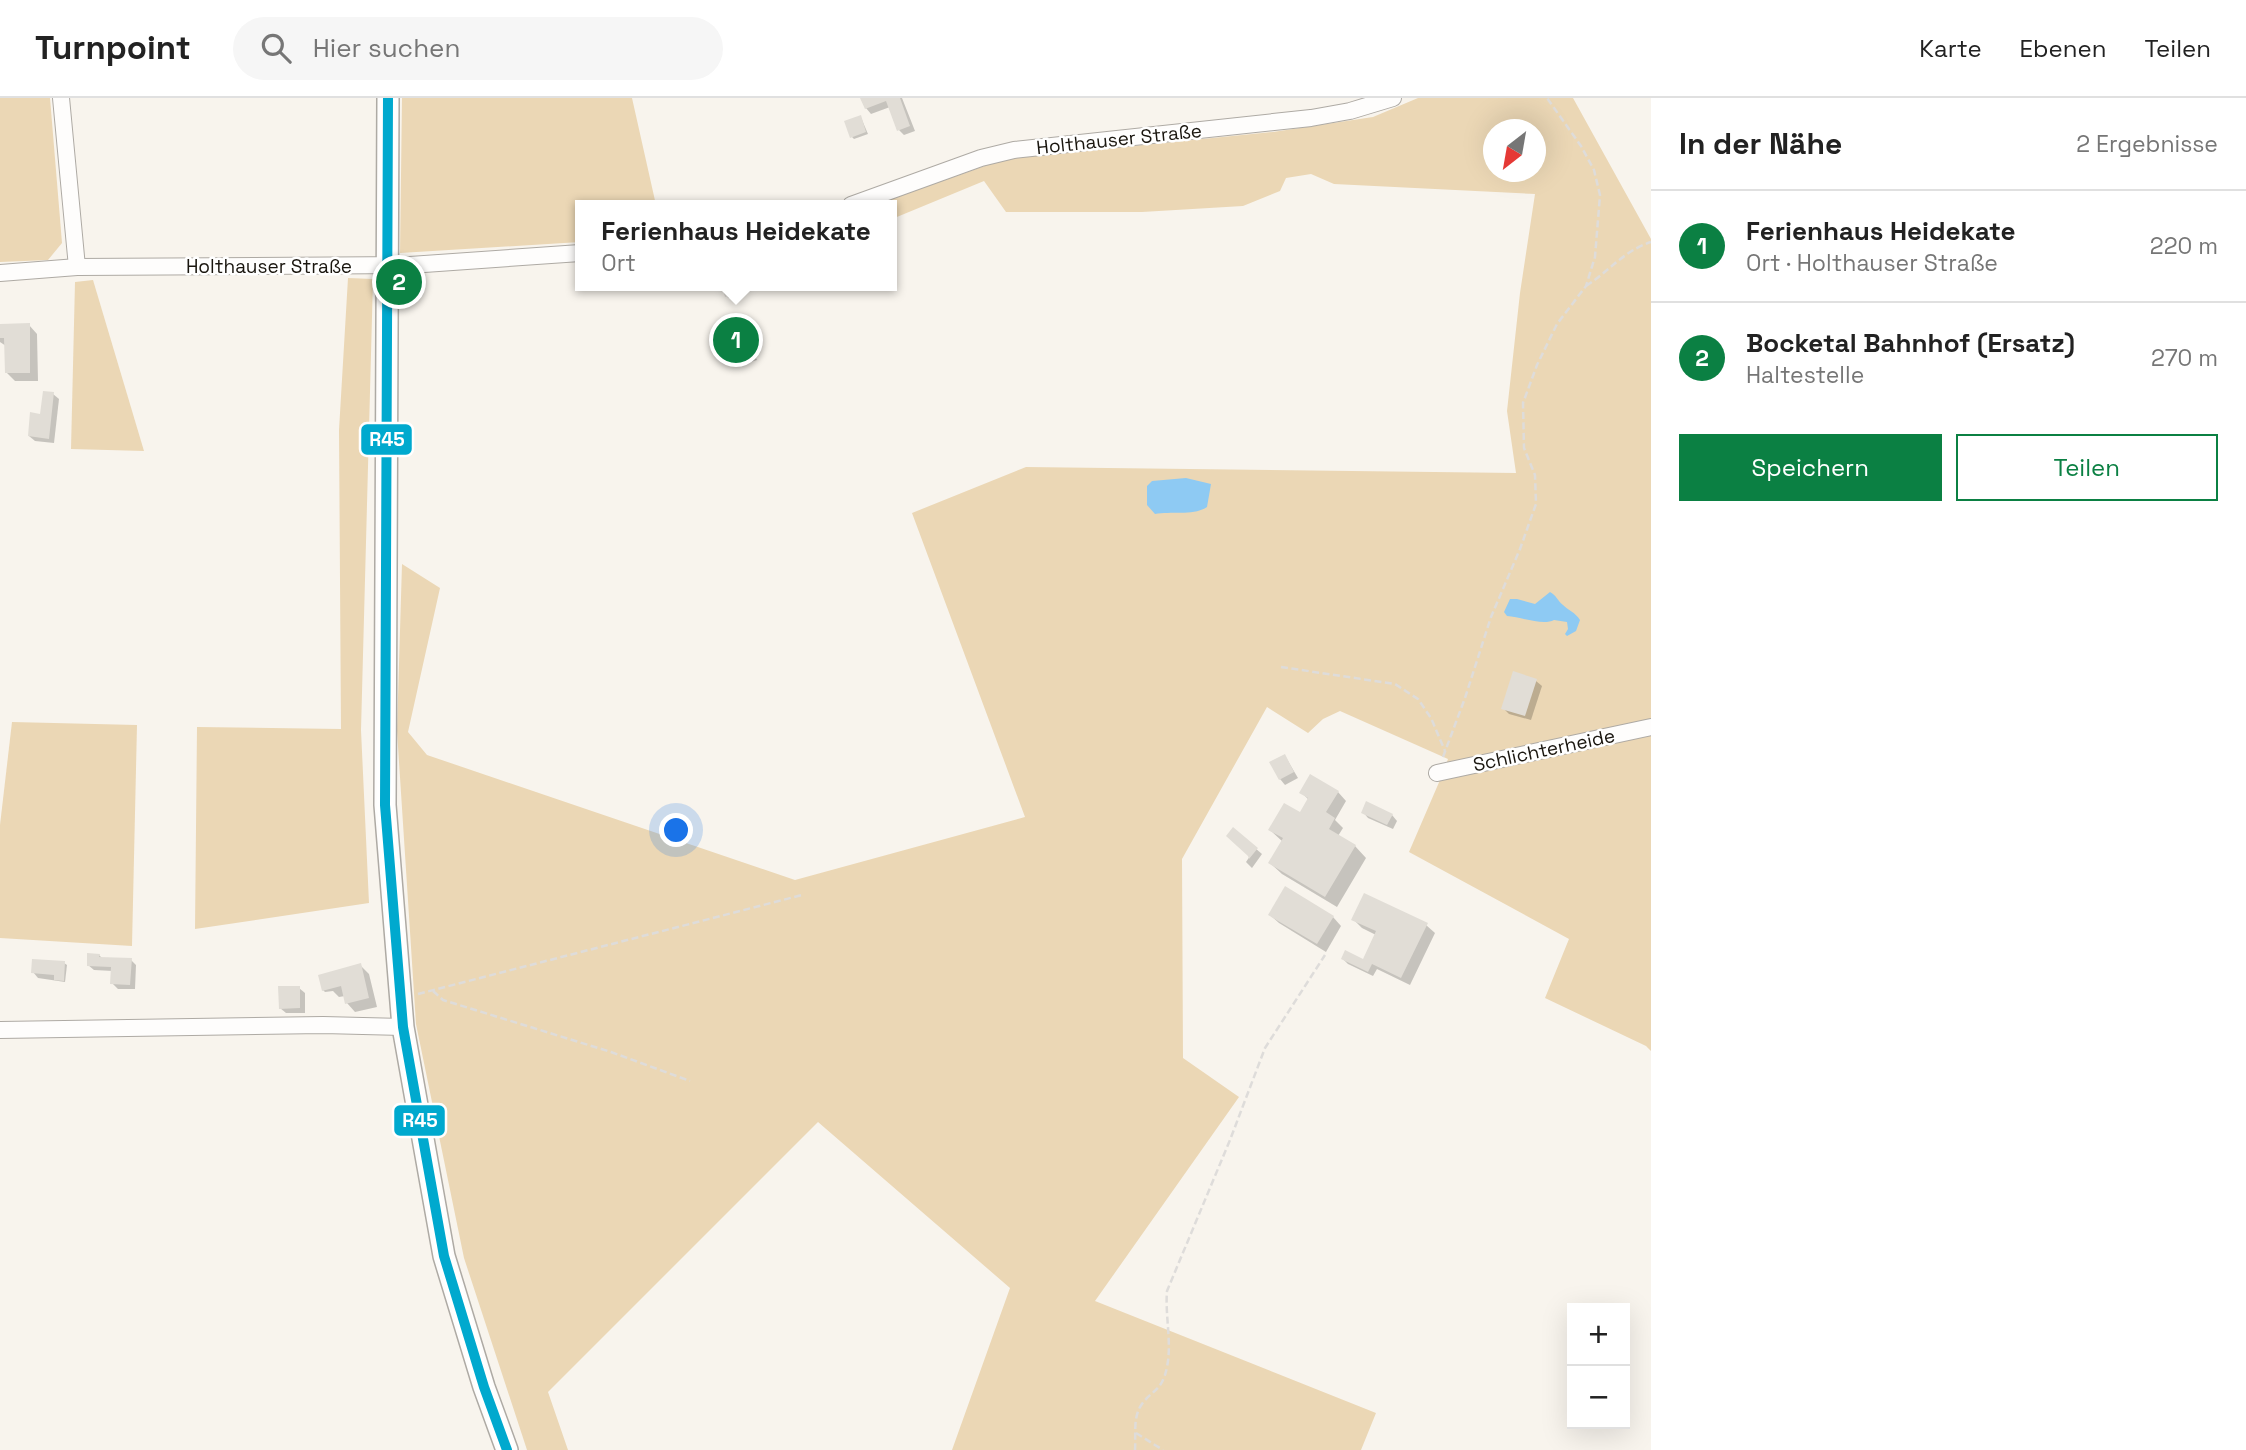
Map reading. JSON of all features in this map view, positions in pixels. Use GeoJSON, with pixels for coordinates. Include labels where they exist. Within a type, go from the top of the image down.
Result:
{"type":"FeatureCollection","features":[{"type":"Feature","properties":{"kind":"main road"},"geometry":{"type":"LineString","coordinates":[[388,98],[385,805],[401,997],[444,1256],[484,1387],[507,1450]]}},
{"type":"Feature","properties":{"kind":"street"},"geometry":{"type":"LineString","coordinates":[[61,98],[77,267]]}},
{"type":"Feature","properties":{"kind":"street","name":"Holthauser Straße"},"geometry":{"type":"LineString","coordinates":[[865,200],[981,158],[1014,150],[1311,118],[1350,111],[1394,98]]}},
{"type":"Feature","properties":{"kind":"street","name":"Holthauser Straße"},"geometry":{"type":"LineString","coordinates":[[0,273],[77,267],[386,265],[575,253]]}},
{"type":"Feature","properties":{"kind":"street","name":"Schlichterheide"},"geometry":{"type":"LineString","coordinates":[[1437,774],[1651,727]]}},
{"type":"Feature","properties":{"kind":"street"},"geometry":{"type":"LineString","coordinates":[[0,1030],[323,1025],[404,1027]]}},
{"type":"Feature","properties":{"kind":"path"},"geometry":{"type":"LineString","coordinates":[[1547,98],[1581,146],[1594,170],[1600,195],[1595,257],[1586,286]]}},
{"type":"Feature","properties":{"kind":"path"},"geometry":{"type":"LineString","coordinates":[[1437,774],[1491,617],[1536,504],[1535,475],[1524,448],[1523,403],[1537,365],[1557,324],[1586,286],[1636,247],[1651,242]]}},
{"type":"Feature","properties":{"kind":"path"},"geometry":{"type":"LineString","coordinates":[[1281,667],[1395,684],[1418,699],[1431,718],[1445,751]]}},
{"type":"Feature","properties":{"kind":"path"},"geometry":{"type":"LineString","coordinates":[[401,997],[802,895]]}},
{"type":"Feature","properties":{"kind":"path"},"geometry":{"type":"LineString","coordinates":[[1135,1450],[1135,1419],[1141,1406],[1164,1381],[1168,1365],[1167,1291],[1265,1048],[1325,955]]}},
{"type":"Feature","properties":{"kind":"path"},"geometry":{"type":"LineString","coordinates":[[433,991],[443,1000],[587,1045],[690,1081]]}},
{"type":"Feature","properties":{"kind":"path"},"geometry":{"type":"LineString","coordinates":[[1136,1433],[1163,1450]]}},
{"type":"Feature","properties":{"kind":"shaded area"},"geometry":{"type":"Polygon","coordinates":[[[0,98],[50,98],[62,243],[48,260],[0,262],[0,98]]]}},
{"type":"Feature","properties":{"kind":"shaded area"},"geometry":{"type":"Polygon","coordinates":[[[402,98],[632,98],[655,200],[575,200],[575,242],[400,253],[402,98]]]}},
{"type":"Feature","properties":{"kind":"shaded area"},"geometry":{"type":"Polygon","coordinates":[[[1418,98],[1573,98],[1651,239],[1651,721],[1445,767],[1448,759],[1340,711],[1323,719],[1308,733],[1267,707],[1182,859],[1183,1058],[1239,1097],[1095,1301],[1376,1413],[1361,1450],[952,1450],[1010,1288],[818,1122],[548,1392],[568,1450],[527,1450],[464,1258],[416,1024],[397,731],[402,564],[440,588],[408,732],[427,755],[795,880],[1025,817],[912,513],[1026,467],[1516,473],[1507,411],[1520,293],[1535,194],[1334,184],[1311,174],[1286,178],[1280,191],[1243,206],[1142,212],[1006,212],[984,181],[897,217],[897,200],[889,200],[1004,159],[1273,132],[1373,117],[1418,98]]]}},
{"type":"Feature","properties":{"kind":"shaded area"},"geometry":{"type":"Polygon","coordinates":[[[348,278],[373,279],[361,730],[369,903],[195,929],[197,727],[341,729],[339,430],[348,278]]]}},
{"type":"Feature","properties":{"kind":"shaded area"},"geometry":{"type":"Polygon","coordinates":[[[93,280],[144,451],[71,449],[75,282],[93,280]]]}},
{"type":"Feature","properties":{"kind":"shaded area"},"geometry":{"type":"Polygon","coordinates":[[[12,722],[137,725],[132,946],[0,938],[0,825],[12,722]]]}},
{"type":"Feature","properties":{"kind":"shaded area"},"geometry":{"type":"Polygon","coordinates":[[[1651,733],[1651,1051],[1646,1046],[1545,998],[1569,939],[1409,852],[1440,780],[1651,733]]]}},
{"type":"Feature","properties":{"kind":"water"},"geometry":{"type":"Polygon","coordinates":[[[1186,478],[1211,484],[1207,507],[1189,512],[1155,514],[1147,505],[1147,486],[1152,481],[1186,478]]]}},
{"type":"Feature","properties":{"kind":"water"},"geometry":{"type":"Polygon","coordinates":[[[1550,592],[1580,620],[1576,631],[1567,636],[1567,622],[1538,622],[1507,616],[1504,612],[1510,599],[1535,604],[1550,592]]]}},
{"type":"Feature","properties":{"kind":"building"},"geometry":{"type":"Polygon","coordinates":[[[860,98],[900,98],[910,126],[897,131],[886,101],[865,109],[860,98]]]}},
{"type":"Feature","properties":{"kind":"building"},"geometry":{"type":"Polygon","coordinates":[[[861,115],[866,132],[850,138],[844,121],[861,115]]]}},
{"type":"Feature","properties":{"kind":"building"},"geometry":{"type":"Polygon","coordinates":[[[723,291],[745,291],[725,297],[723,291]]]}},
{"type":"Feature","properties":{"kind":"building"},"geometry":{"type":"Polygon","coordinates":[[[740,319],[753,355],[731,362],[719,326],[740,319]]]}},
{"type":"Feature","properties":{"kind":"building"},"geometry":{"type":"Polygon","coordinates":[[[30,323],[30,373],[5,373],[4,338],[0,338],[0,324],[30,323]]]}},
{"type":"Feature","properties":{"kind":"building"},"geometry":{"type":"Polygon","coordinates":[[[43,391],[54,392],[49,439],[28,436],[30,412],[40,414],[43,391]]]}},
{"type":"Feature","properties":{"kind":"building"},"geometry":{"type":"Polygon","coordinates":[[[1513,671],[1537,679],[1525,716],[1501,709],[1513,671]]]}},
{"type":"Feature","properties":{"kind":"building"},"geometry":{"type":"Polygon","coordinates":[[[1285,754],[1294,772],[1279,780],[1269,762],[1285,754]]]}},
{"type":"Feature","properties":{"kind":"building"},"geometry":{"type":"Polygon","coordinates":[[[1310,774],[1339,791],[1326,812],[1335,818],[1329,829],[1356,845],[1325,897],[1268,863],[1283,838],[1268,830],[1284,803],[1300,812],[1308,798],[1299,793],[1310,774]]]}},
{"type":"Feature","properties":{"kind":"building"},"geometry":{"type":"Polygon","coordinates":[[[1366,801],[1393,814],[1387,825],[1361,813],[1366,801]]]}},
{"type":"Feature","properties":{"kind":"building"},"geometry":{"type":"Polygon","coordinates":[[[1233,827],[1258,848],[1249,859],[1226,836],[1233,827]]]}},
{"type":"Feature","properties":{"kind":"building"},"geometry":{"type":"Polygon","coordinates":[[[1285,886],[1334,916],[1317,944],[1268,915],[1285,886]]]}},
{"type":"Feature","properties":{"kind":"building"},"geometry":{"type":"Polygon","coordinates":[[[1364,893],[1428,923],[1401,978],[1372,964],[1368,972],[1341,959],[1345,950],[1363,959],[1376,931],[1351,920],[1364,893]]]}},
{"type":"Feature","properties":{"kind":"building"},"geometry":{"type":"Polygon","coordinates":[[[87,953],[100,954],[99,957],[132,958],[130,985],[110,984],[111,967],[87,966],[87,953]]]}},
{"type":"Feature","properties":{"kind":"building"},"geometry":{"type":"Polygon","coordinates":[[[32,959],[65,961],[64,981],[54,980],[54,975],[31,973],[32,959]]]}},
{"type":"Feature","properties":{"kind":"building"},"geometry":{"type":"Polygon","coordinates":[[[361,963],[369,998],[345,1004],[341,986],[322,991],[318,975],[361,963]]]}},
{"type":"Feature","properties":{"kind":"building"},"geometry":{"type":"Polygon","coordinates":[[[278,986],[300,986],[300,1008],[279,1009],[278,986]]]}},
{"type":"Feature","properties":{"kind":"transit line","name":"R45"},"geometry":{"type":"LineString","coordinates":[[388,98],[385,805],[403,1027],[444,1256],[484,1387],[507,1450]]}},
{"type":"Feature","properties":{"kind":"place","name":"Bocketal Bahnhof (Ersatz)"},"geometry":{"type":"Point","coordinates":[399,282]}},
{"type":"Feature","properties":{"kind":"place","name":"Ferienhaus Heidekate"},"geometry":{"type":"Point","coordinates":[736,340]}}]}
